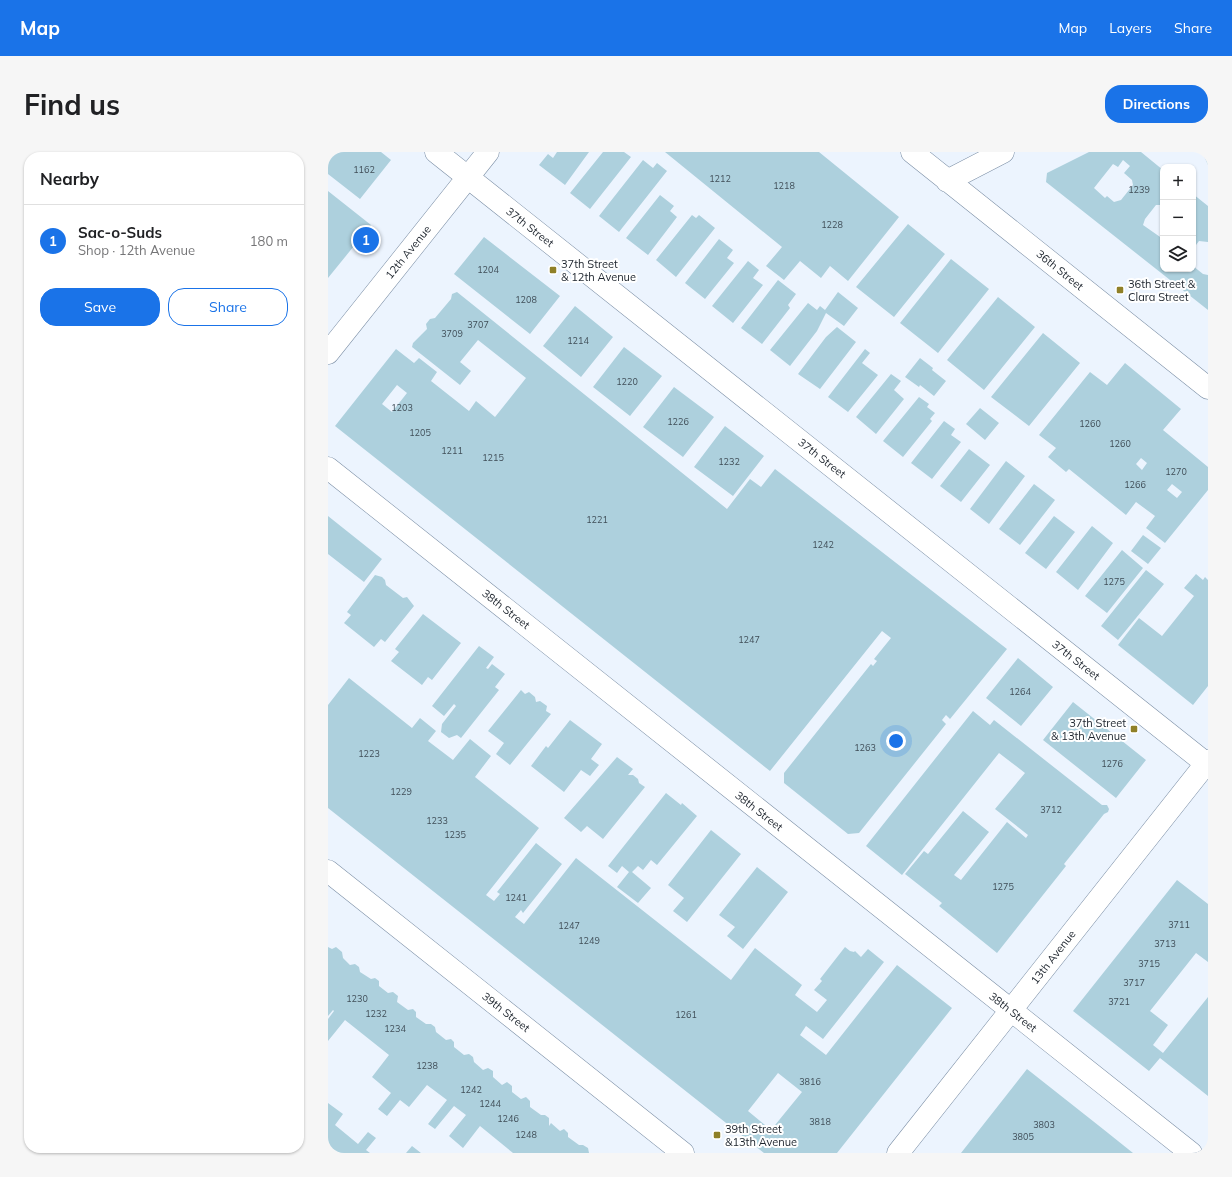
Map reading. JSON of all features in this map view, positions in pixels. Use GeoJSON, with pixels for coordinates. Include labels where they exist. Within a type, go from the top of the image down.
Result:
{"type":"FeatureCollection","features":[{"type":"Feature","properties":{"kind":"street","name":"37th Street"},"geometry":{"type":"LineString","coordinates":[[436,152],[1207,763]]}},
{"type":"Feature","properties":{"kind":"street","name":"12th Avenue"},"geometry":{"type":"LineString","coordinates":[[328,353],[488,152]]}},
{"type":"Feature","properties":{"kind":"street","name":"36th Street"},"geometry":{"type":"LineString","coordinates":[[912,152],[1208,388]]}},
{"type":"Feature","properties":{"kind":"street"},"geometry":{"type":"LineString","coordinates":[[947,180],[1003,152]]}},
{"type":"Feature","properties":{"kind":"street","name":"38th Street"},"geometry":{"type":"LineString","coordinates":[[328,468],[1191,1153]]}},
{"type":"Feature","properties":{"kind":"street","name":"13th Avenue"},"geometry":{"type":"LineString","coordinates":[[898,1153],[1207,763]]}},
{"type":"Feature","properties":{"kind":"street","name":"39th Street"},"geometry":{"type":"LineString","coordinates":[[328,871],[683,1153]]}},
{"type":"Feature","properties":{"kind":"building"},"geometry":{"type":"Polygon","coordinates":[[[328,152],[381,152],[391,160],[360,199],[328,174],[328,152]]]}},
{"type":"Feature","properties":{"kind":"building"},"geometry":{"type":"Polygon","coordinates":[[[557,152],[589,152],[565,185],[539,165],[548,154],[553,158],[557,152]]]}},
{"type":"Feature","properties":{"kind":"building"},"geometry":{"type":"Polygon","coordinates":[[[603,152],[624,152],[631,157],[590,209],[570,193],[603,152]]]}},
{"type":"Feature","properties":{"kind":"building"},"geometry":{"type":"Polygon","coordinates":[[[665,152],[819,152],[899,217],[848,281],[830,266],[821,278],[800,261],[784,280],[766,266],[782,247],[665,152]]]}},
{"type":"Feature","properties":{"kind":"building"},"geometry":{"type":"Polygon","coordinates":[[[1089,152],[1141,152],[1160,168],[1160,205],[1156,205],[1145,219],[1143,225],[1160,237],[1160,272],[1196,272],[1196,268],[1203,274],[1208,275],[1208,310],[1046,182],[1047,173],[1089,152]],[[1123,160],[1118,167],[1113,164],[1094,188],[1105,198],[1107,196],[1114,202],[1121,200],[1133,185],[1132,180],[1124,173],[1130,166],[1123,160]]]}},
{"type":"Feature","properties":{"kind":"building"},"geometry":{"type":"Polygon","coordinates":[[[1202,152],[1208,152],[1208,165],[1202,152]]]}},
{"type":"Feature","properties":{"kind":"building"},"geometry":{"type":"Polygon","coordinates":[[[643,160],[653,168],[657,163],[667,171],[619,232],[599,216],[643,160]]]}},
{"type":"Feature","properties":{"kind":"building"},"geometry":{"type":"Polygon","coordinates":[[[328,191],[371,225],[328,278],[328,191]]]}},
{"type":"Feature","properties":{"kind":"building"},"geometry":{"type":"Polygon","coordinates":[[[660,195],[674,206],[670,211],[677,217],[648,255],[626,238],[660,195]]]}},
{"type":"Feature","properties":{"kind":"building"},"geometry":{"type":"Polygon","coordinates":[[[1196,196],[1208,206],[1208,242],[1199,241],[1196,245],[1196,196]]]}},
{"type":"Feature","properties":{"kind":"building"},"geometry":{"type":"Polygon","coordinates":[[[692,215],[696,218],[699,215],[715,228],[676,277],[656,260],[692,215]]]}},
{"type":"Feature","properties":{"kind":"building"},"geometry":{"type":"Polygon","coordinates":[[[908,224],[945,254],[894,317],[856,287],[908,224]]]}},
{"type":"Feature","properties":{"kind":"building"},"geometry":{"type":"Polygon","coordinates":[[[484,237],[560,296],[530,334],[454,274],[484,237]]]}},
{"type":"Feature","properties":{"kind":"building"},"geometry":{"type":"Polygon","coordinates":[[[719,239],[733,250],[727,258],[734,263],[705,299],[685,283],[719,239]]]}},
{"type":"Feature","properties":{"kind":"building"},"geometry":{"type":"Polygon","coordinates":[[[951,259],[989,289],[938,353],[900,323],[951,259]]]}},
{"type":"Feature","properties":{"kind":"building"},"geometry":{"type":"Polygon","coordinates":[[[748,261],[759,270],[753,278],[763,285],[733,323],[712,306],[748,261]]]}},
{"type":"Feature","properties":{"kind":"building"},"geometry":{"type":"Polygon","coordinates":[[[778,280],[796,294],[788,305],[790,308],[762,344],[741,328],[778,280]]]}},
{"type":"Feature","properties":{"kind":"building"},"geometry":{"type":"Polygon","coordinates":[[[457,292],[727,509],[750,479],[761,487],[775,469],[1007,649],[950,719],[946,715],[942,720],[946,724],[859,833],[848,834],[784,783],[784,773],[871,664],[873,666],[877,661],[874,659],[891,638],[882,631],[770,771],[335,426],[396,349],[414,363],[419,358],[437,372],[431,381],[469,411],[476,401],[495,417],[526,378],[478,340],[460,362],[471,371],[460,385],[412,347],[413,343],[427,329],[426,324],[430,319],[435,318],[451,299],[452,294],[457,292]],[[397,385],[382,404],[392,412],[407,393],[397,385]]]}},
{"type":"Feature","properties":{"kind":"building"},"geometry":{"type":"Polygon","coordinates":[[[838,292],[858,308],[844,326],[826,313],[817,331],[790,366],[770,350],[808,303],[817,310],[820,306],[825,310],[838,292]]]}},
{"type":"Feature","properties":{"kind":"building"},"geometry":{"type":"Polygon","coordinates":[[[998,297],[1035,327],[984,390],[947,360],[998,297]]]}},
{"type":"Feature","properties":{"kind":"building"},"geometry":{"type":"Polygon","coordinates":[[[575,306],[613,337],[581,377],[543,346],[575,306]]]}},
{"type":"Feature","properties":{"kind":"building"},"geometry":{"type":"Polygon","coordinates":[[[837,327],[856,342],[820,389],[798,374],[826,337],[837,327]]]}},
{"type":"Feature","properties":{"kind":"building"},"geometry":{"type":"Polygon","coordinates":[[[1043,333],[1080,363],[1029,426],[991,397],[1043,333]]]}},
{"type":"Feature","properties":{"kind":"building"},"geometry":{"type":"Polygon","coordinates":[[[624,347],[662,376],[630,416],[593,387],[624,347]]]}},
{"type":"Feature","properties":{"kind":"building"},"geometry":{"type":"Polygon","coordinates":[[[865,349],[870,353],[862,363],[878,375],[848,412],[828,397],[865,349]]]}},
{"type":"Feature","properties":{"kind":"building"},"geometry":{"type":"Polygon","coordinates":[[[920,358],[946,381],[934,396],[920,385],[919,387],[905,377],[920,358]]]}},
{"type":"Feature","properties":{"kind":"building"},"geometry":{"type":"Polygon","coordinates":[[[1125,363],[1181,409],[1163,430],[1208,467],[1208,490],[1165,543],[1146,528],[1155,516],[1136,502],[1126,515],[1069,469],[1066,472],[1048,457],[1056,448],[1039,435],[1090,372],[1107,385],[1125,363]],[[1141,458],[1136,464],[1142,470],[1147,463],[1141,458]],[[1172,484],[1167,490],[1177,498],[1182,492],[1172,484]]]}},
{"type":"Feature","properties":{"kind":"building"},"geometry":{"type":"Polygon","coordinates":[[[891,374],[901,381],[894,390],[904,399],[876,434],[856,417],[891,374]]]}},
{"type":"Feature","properties":{"kind":"building"},"geometry":{"type":"Polygon","coordinates":[[[674,387],[714,417],[683,457],[643,427],[674,387]]]}},
{"type":"Feature","properties":{"kind":"building"},"geometry":{"type":"Polygon","coordinates":[[[919,397],[929,404],[927,407],[935,413],[930,419],[932,421],[903,457],[883,441],[919,397]]]}},
{"type":"Feature","properties":{"kind":"building"},"geometry":{"type":"Polygon","coordinates":[[[980,408],[999,423],[985,440],[966,424],[980,408]]]}},
{"type":"Feature","properties":{"kind":"building"},"geometry":{"type":"Polygon","coordinates":[[[944,421],[955,429],[951,435],[961,442],[932,479],[911,463],[944,421]]]}},
{"type":"Feature","properties":{"kind":"building"},"geometry":{"type":"Polygon","coordinates":[[[725,426],[764,456],[733,496],[694,467],[725,426]]]}},
{"type":"Feature","properties":{"kind":"building"},"geometry":{"type":"Polygon","coordinates":[[[969,449],[990,465],[961,502],[940,486],[969,449]]]}},
{"type":"Feature","properties":{"kind":"building"},"geometry":{"type":"Polygon","coordinates":[[[1006,461],[1025,476],[989,524],[970,509],[1006,461]]]}},
{"type":"Feature","properties":{"kind":"building"},"geometry":{"type":"Polygon","coordinates":[[[1034,484],[1055,500],[1020,545],[999,529],[1034,484]]]}},
{"type":"Feature","properties":{"kind":"building"},"geometry":{"type":"Polygon","coordinates":[[[328,516],[382,559],[364,582],[328,554],[328,516]]]}},
{"type":"Feature","properties":{"kind":"building"},"geometry":{"type":"Polygon","coordinates":[[[1054,516],[1075,532],[1046,569],[1025,553],[1054,516]]]}},
{"type":"Feature","properties":{"kind":"building"},"geometry":{"type":"Polygon","coordinates":[[[1092,526],[1113,543],[1078,590],[1056,572],[1092,526]]]}},
{"type":"Feature","properties":{"kind":"building"},"geometry":{"type":"Polygon","coordinates":[[[1143,535],[1161,548],[1148,564],[1131,551],[1143,535]]]}},
{"type":"Feature","properties":{"kind":"building"},"geometry":{"type":"Polygon","coordinates":[[[1122,550],[1143,568],[1107,613],[1085,596],[1122,550]]]}},
{"type":"Feature","properties":{"kind":"building"},"geometry":{"type":"Polygon","coordinates":[[[1146,570],[1164,584],[1118,640],[1101,626],[1146,570]]]}},
{"type":"Feature","properties":{"kind":"building"},"geometry":{"type":"Polygon","coordinates":[[[1196,574],[1203,580],[1205,577],[1208,580],[1208,686],[1193,705],[1118,645],[1139,618],[1162,636],[1194,596],[1184,588],[1196,574]]]}},
{"type":"Feature","properties":{"kind":"building"},"geometry":{"type":"Polygon","coordinates":[[[375,575],[382,577],[385,580],[386,585],[403,598],[407,597],[414,606],[385,642],[381,639],[374,647],[344,623],[351,615],[347,612],[375,575]]]}},
{"type":"Feature","properties":{"kind":"building"},"geometry":{"type":"Polygon","coordinates":[[[423,614],[461,643],[432,680],[428,677],[422,685],[391,661],[399,652],[395,649],[423,614]]]}},
{"type":"Feature","properties":{"kind":"building"},"geometry":{"type":"Polygon","coordinates":[[[479,646],[494,657],[486,668],[488,669],[492,664],[505,674],[495,687],[499,690],[461,738],[457,735],[449,738],[441,732],[442,724],[456,706],[454,704],[444,716],[432,706],[479,646]]]}},
{"type":"Feature","properties":{"kind":"building"},"geometry":{"type":"Polygon","coordinates":[[[1018,658],[1053,687],[1021,726],[986,698],[1018,658]]]}},
{"type":"Feature","properties":{"kind":"building"},"geometry":{"type":"Polygon","coordinates":[[[349,678],[412,728],[420,718],[436,731],[428,741],[453,760],[470,739],[491,756],[475,777],[539,828],[486,895],[494,901],[500,894],[497,892],[536,843],[562,864],[523,913],[521,910],[515,917],[524,924],[576,858],[731,980],[755,948],[802,985],[795,995],[817,1012],[827,1000],[814,990],[822,981],[820,979],[845,947],[850,951],[855,951],[861,957],[868,949],[884,962],[823,1039],[806,1026],[800,1035],[826,1055],[897,965],[952,1008],[837,1153],[764,1153],[328,808],[328,705],[349,678]],[[778,1073],[748,1111],[771,1130],[802,1092],[778,1073]]]}},
{"type":"Feature","properties":{"kind":"building"},"geometry":{"type":"Polygon","coordinates":[[[521,690],[525,694],[529,692],[535,697],[536,702],[540,701],[547,706],[546,711],[551,714],[510,765],[496,754],[504,743],[488,731],[521,690]]]}},
{"type":"Feature","properties":{"kind":"building"},"geometry":{"type":"Polygon","coordinates":[[[1073,702],[1146,760],[1116,798],[1043,740],[1073,702]]]}},
{"type":"Feature","properties":{"kind":"building"},"geometry":{"type":"Polygon","coordinates":[[[973,711],[990,725],[994,720],[1102,805],[1107,805],[1109,809],[1064,864],[1066,866],[997,953],[939,906],[942,903],[905,874],[924,851],[928,854],[963,811],[989,832],[954,875],[961,880],[1007,822],[1026,838],[1028,835],[995,809],[1025,773],[999,753],[902,875],[866,846],[973,711]]]}},
{"type":"Feature","properties":{"kind":"building"},"geometry":{"type":"Polygon","coordinates":[[[570,720],[602,744],[591,759],[599,765],[590,776],[581,770],[564,792],[531,766],[546,746],[548,748],[570,720]]]}},
{"type":"Feature","properties":{"kind":"building"},"geometry":{"type":"Polygon","coordinates":[[[617,757],[633,769],[628,775],[633,775],[638,779],[639,783],[645,787],[603,839],[587,826],[581,832],[564,818],[617,757]]]}},
{"type":"Feature","properties":{"kind":"building"},"geometry":{"type":"Polygon","coordinates":[[[666,793],[681,805],[682,803],[697,816],[657,865],[651,860],[643,870],[638,866],[632,872],[651,888],[638,903],[617,887],[629,872],[622,866],[617,873],[608,866],[666,793]]]}},
{"type":"Feature","properties":{"kind":"building"},"geometry":{"type":"Polygon","coordinates":[[[711,830],[741,854],[687,922],[673,911],[684,898],[668,885],[711,830]]]}},
{"type":"Feature","properties":{"kind":"building"},"geometry":{"type":"Polygon","coordinates":[[[757,867],[788,892],[743,949],[727,936],[735,927],[719,915],[757,867]]]}},
{"type":"Feature","properties":{"kind":"building"},"geometry":{"type":"Polygon","coordinates":[[[1177,880],[1208,904],[1208,962],[1196,953],[1150,1011],[1168,1025],[1153,1045],[1163,1053],[1208,997],[1208,1096],[1160,1058],[1149,1071],[1073,1011],[1177,880]]]}},
{"type":"Feature","properties":{"kind":"building"},"geometry":{"type":"Polygon","coordinates":[[[328,947],[332,949],[336,947],[342,952],[343,958],[350,965],[355,964],[359,967],[360,972],[371,979],[375,978],[379,981],[379,986],[388,993],[393,992],[398,996],[397,1002],[408,1010],[413,1009],[416,1012],[416,1017],[426,1024],[431,1024],[435,1027],[436,1032],[446,1040],[451,1039],[454,1042],[454,1047],[464,1055],[469,1054],[473,1057],[474,1062],[483,1070],[488,1068],[493,1071],[493,1077],[502,1085],[507,1082],[512,1086],[512,1092],[521,1099],[526,1097],[530,1101],[530,1107],[541,1115],[545,1115],[549,1118],[549,1126],[551,1123],[560,1131],[564,1129],[568,1133],[568,1137],[579,1145],[583,1145],[588,1148],[589,1153],[513,1153],[480,1126],[463,1148],[449,1136],[466,1115],[454,1106],[435,1129],[428,1124],[447,1100],[427,1085],[409,1107],[400,1100],[387,1116],[378,1109],[391,1093],[372,1077],[389,1055],[345,1020],[328,1041],[328,1019],[334,1011],[333,1010],[328,1016],[328,947]]]}},
{"type":"Feature","properties":{"kind":"building"},"geometry":{"type":"Polygon","coordinates":[[[1027,1069],[1103,1129],[1133,1153],[961,1153],[1027,1069]]]}},
{"type":"Feature","properties":{"kind":"building"},"geometry":{"type":"Polygon","coordinates":[[[328,1103],[343,1114],[335,1125],[358,1144],[368,1132],[376,1138],[366,1150],[370,1153],[328,1153],[328,1103]]]}},
{"type":"Feature","properties":{"kind":"building"},"geometry":{"type":"Polygon","coordinates":[[[412,1146],[421,1153],[406,1153],[412,1146]]]}},
{"type":"Feature","properties":{"kind":"place","name":"Sac-o-Suds"},"geometry":{"type":"Point","coordinates":[366,240]}},
{"type":"Feature","properties":{"kind":"place","name":"37th Street & 12th Avenue"},"geometry":{"type":"Point","coordinates":[553,270]}},
{"type":"Feature","properties":{"kind":"place","name":"36th Street & Clara Street"},"geometry":{"type":"Point","coordinates":[1120,290]}},
{"type":"Feature","properties":{"kind":"place","name":"37th Street & 13th Avenue"},"geometry":{"type":"Point","coordinates":[1134,729]}},
{"type":"Feature","properties":{"kind":"place","name":"39th Street &13th Avenue"},"geometry":{"type":"Point","coordinates":[717,1135]}}]}
